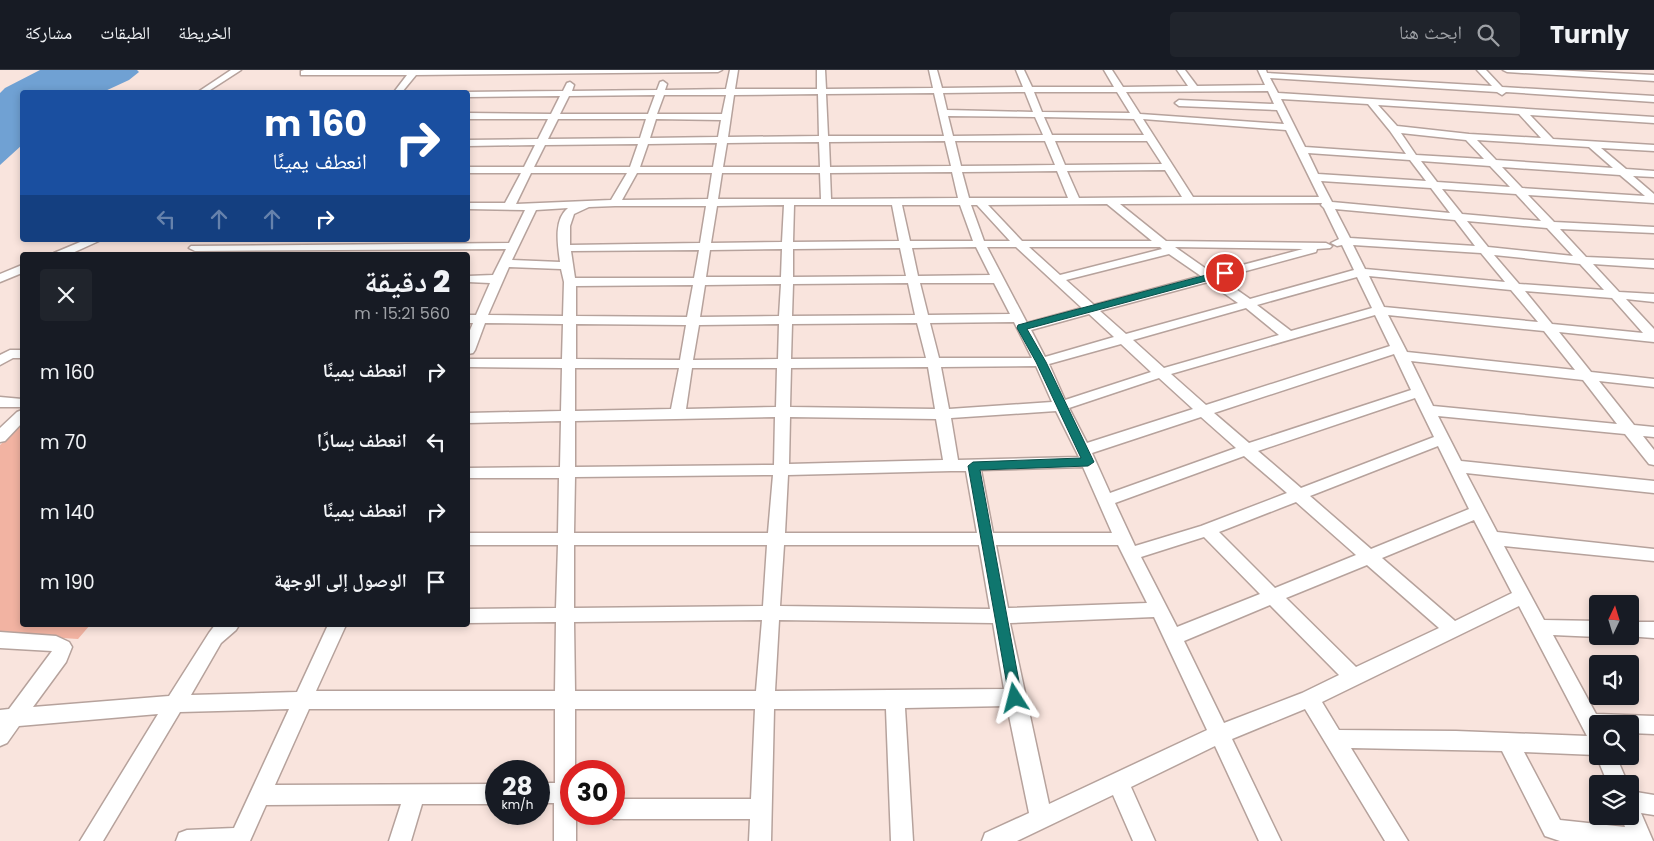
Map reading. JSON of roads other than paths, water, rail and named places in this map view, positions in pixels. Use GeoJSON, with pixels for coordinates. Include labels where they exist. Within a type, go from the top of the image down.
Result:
{"type":"FeatureCollection","features":[{"type":"Feature","properties":{"kind":"street"},"geometry":{"type":"LineString","coordinates":[[205,90],[237,70]]}},
{"type":"Feature","properties":{"kind":"street"},"geometry":{"type":"LineString","coordinates":[[307,70],[304,73],[413,72],[477,85],[566,93],[1120,90],[1271,87],[1381,82],[1654,99]]}},
{"type":"Feature","properties":{"kind":"street"},"geometry":{"type":"LineString","coordinates":[[615,203],[634,170],[667,70]]}},
{"type":"Feature","properties":{"kind":"street"},"geometry":{"type":"LineString","coordinates":[[477,85],[576,71],[718,70]]}},
{"type":"Feature","properties":{"kind":"street"},"geometry":{"type":"LineString","coordinates":[[678,413],[714,203],[726,117],[732,93],[734,70]]}},
{"type":"Feature","properties":{"kind":"street"},"geometry":{"type":"LineString","coordinates":[[821,70],[820,92],[826,202]]}},
{"type":"Feature","properties":{"kind":"street"},"geometry":{"type":"LineString","coordinates":[[933,70],[955,169],[964,201],[980,244],[1019,323],[1041,362],[1123,539],[1160,610],[1270,841]]}},
{"type":"Feature","properties":{"kind":"street"},"geometry":{"type":"LineString","coordinates":[[1020,70],[1075,201]]}},
{"type":"Feature","properties":{"kind":"street"},"geometry":{"type":"LineString","coordinates":[[1108,70],[1189,200]]}},
{"type":"Feature","properties":{"kind":"street"},"geometry":{"type":"LineString","coordinates":[[1181,70],[1194,88]]}},
{"type":"Feature","properties":{"kind":"street"},"geometry":{"type":"LineString","coordinates":[[1372,70],[1398,104]]}},
{"type":"Feature","properties":{"kind":"street"},"geometry":{"type":"LineString","coordinates":[[1480,70],[1550,142]]}},
{"type":"Feature","properties":{"kind":"street"},"geometry":{"type":"LineString","coordinates":[[1507,70],[1598,73],[1654,78]]}},
{"type":"Feature","properties":{"kind":"street"},"geometry":{"type":"LineString","coordinates":[[509,207],[529,170],[576,71]]}},
{"type":"Feature","properties":{"kind":"street"},"geometry":{"type":"LineString","coordinates":[[400,90],[413,72]]}},
{"type":"Feature","properties":{"kind":"street"},"geometry":{"type":"LineString","coordinates":[[1598,73],[1654,120]]}},
{"type":"Feature","properties":{"kind":"street"},"geometry":{"type":"LineString","coordinates":[[1271,87],[1491,538],[1589,721]]}},
{"type":"Feature","properties":{"kind":"street"},"geometry":{"type":"LineString","coordinates":[[1178,103],[1271,87],[1371,103],[1654,120]]}},
{"type":"Feature","properties":{"kind":"street"},"geometry":{"type":"LineString","coordinates":[[1168,88],[1191,119]]}},
{"type":"Feature","properties":{"kind":"street"},"geometry":{"type":"LineString","coordinates":[[1371,103],[1394,129],[1414,159],[1484,250],[1654,460]]}},
{"type":"Feature","properties":{"kind":"street"},"geometry":{"type":"LineString","coordinates":[[942,113],[1136,116],[1290,127]]}},
{"type":"Feature","properties":{"kind":"street"},"geometry":{"type":"LineString","coordinates":[[470,116],[726,117]]}},
{"type":"Feature","properties":{"kind":"street"},"geometry":{"type":"LineString","coordinates":[[1394,129],[1469,137],[1654,148]]}},
{"type":"Feature","properties":{"kind":"street"},"geometry":{"type":"LineString","coordinates":[[1469,137],[1654,338]]}},
{"type":"Feature","properties":{"kind":"street"},"geometry":{"type":"LineString","coordinates":[[470,143],[1152,138]]}},
{"type":"Feature","properties":{"kind":"street"},"geometry":{"type":"LineString","coordinates":[[1592,144],[1654,200]]}},
{"type":"Feature","properties":{"kind":"street"},"geometry":{"type":"LineString","coordinates":[[1301,150],[1496,165],[1654,174]]}},
{"type":"Feature","properties":{"kind":"street"},"geometry":{"type":"LineString","coordinates":[[470,170],[824,170],[1170,167]]}},
{"type":"Feature","properties":{"kind":"street"},"geometry":{"type":"LineString","coordinates":[[1314,177],[1437,187],[1654,200]]}},
{"type":"Feature","properties":{"kind":"street"},"geometry":{"type":"LineString","coordinates":[[1110,200],[1167,247],[1248,304],[1287,335]]}},
{"type":"Feature","properties":{"kind":"street"},"geometry":{"type":"LineString","coordinates":[[470,206],[532,207],[615,203],[1189,200],[1326,203],[1549,225],[1654,230]]}},
{"type":"Feature","properties":{"kind":"street"},"geometry":{"type":"LineString","coordinates":[[896,201],[913,281],[934,364],[952,466]]}},
{"type":"Feature","properties":{"kind":"street"},"geometry":{"type":"LineString","coordinates":[[760,841],[765,700],[781,470],[789,202]]}},
{"type":"Feature","properties":{"kind":"street"},"geometry":{"type":"LineString","coordinates":[[980,202],[1019,244],[1161,373],[1453,630]]}},
{"type":"Feature","properties":{"kind":"street"},"geometry":{"type":"LineString","coordinates":[[566,760],[565,616],[570,282],[565,266],[564,248],[566,217],[569,213],[598,204]]}},
{"type":"Feature","properties":{"kind":"street"},"geometry":{"type":"LineString","coordinates":[[470,346],[504,263],[532,207]]}},
{"type":"Feature","properties":{"kind":"street"},"geometry":{"type":"LineString","coordinates":[[470,319],[922,319],[1019,323],[1091,309],[1345,241],[1484,250],[1584,261],[1654,264]]}},
{"type":"Feature","properties":{"kind":"street"},"geometry":{"type":"LineString","coordinates":[[65,252],[90,242]]}},
{"type":"Feature","properties":{"kind":"street"},"geometry":{"type":"LineString","coordinates":[[564,248],[980,244],[1167,247],[1326,246]]}},
{"type":"Feature","properties":{"kind":"street"},"geometry":{"type":"LineString","coordinates":[[195,248],[512,246]]}},
{"type":"Feature","properties":{"kind":"street"},"geometry":{"type":"LineString","coordinates":[[1058,279],[1167,247]]}},
{"type":"Feature","properties":{"kind":"street"},"geometry":{"type":"LineString","coordinates":[[504,263],[565,266]]}},
{"type":"Feature","properties":{"kind":"street"},"geometry":{"type":"LineString","coordinates":[[0,278],[20,270]]}},
{"type":"Feature","properties":{"kind":"street"},"geometry":{"type":"LineString","coordinates":[[470,363],[934,364],[1041,362],[1126,340],[1361,272],[1654,298]]}},
{"type":"Feature","properties":{"kind":"street"},"geometry":{"type":"LineString","coordinates":[[470,279],[497,279]]}},
{"type":"Feature","properties":{"kind":"street"},"geometry":{"type":"LineString","coordinates":[[570,282],[997,279]]}},
{"type":"Feature","properties":{"kind":"street"},"geometry":{"type":"LineString","coordinates":[[470,418],[783,412],[944,414],[1061,406],[1161,373],[1287,335],[1379,310],[1654,338]]}},
{"type":"Feature","properties":{"kind":"street"},"geometry":{"type":"LineString","coordinates":[[470,474],[973,466],[1086,456],[1202,410],[1400,352],[1588,377],[1654,383]]}},
{"type":"Feature","properties":{"kind":"street"},"geometry":{"type":"LineString","coordinates":[[0,361],[10,354],[20,354]]}},
{"type":"Feature","properties":{"kind":"street"},"geometry":{"type":"LineString","coordinates":[[1106,500],[1247,449],[1419,392]]}},
{"type":"Feature","properties":{"kind":"street"},"geometry":{"type":"LineString","coordinates":[[0,402],[20,403]]}},
{"type":"Feature","properties":{"kind":"street"},"geometry":{"type":"LineString","coordinates":[[1428,410],[1654,432]]}},
{"type":"Feature","properties":{"kind":"street"},"geometry":{"type":"LineString","coordinates":[[0,437],[20,417]]}},
{"type":"Feature","properties":{"kind":"street"},"geometry":{"type":"LineString","coordinates":[[1131,554],[1207,530],[1442,439]]}},
{"type":"Feature","properties":{"kind":"street"},"geometry":{"type":"LineString","coordinates":[[973,466],[1002,616],[1015,698],[1041,818]]}},
{"type":"Feature","properties":{"kind":"street"},"geometry":{"type":"LineString","coordinates":[[1455,466],[1654,488]]}},
{"type":"Feature","properties":{"kind":"street"},"geometry":{"type":"LineString","coordinates":[[1173,637],[1478,512]]}},
{"type":"Feature","properties":{"kind":"street"},"geometry":{"type":"LineString","coordinates":[[1207,530],[1353,677]]}},
{"type":"Feature","properties":{"kind":"street"},"geometry":{"type":"LineString","coordinates":[[1491,538],[1654,555]]}},
{"type":"Feature","properties":{"kind":"street"},"geometry":{"type":"LineString","coordinates":[[470,539],[1123,539]]}},
{"type":"Feature","properties":{"kind":"street"},"geometry":{"type":"LineString","coordinates":[[993,841],[1220,734],[1309,699],[1523,596]]}},
{"type":"Feature","properties":{"kind":"street"},"geometry":{"type":"LineString","coordinates":[[470,616],[772,614],[1002,616],[1160,610]]}},
{"type":"Feature","properties":{"kind":"street"},"geometry":{"type":"LineString","coordinates":[[91,841],[215,638],[227,627]]}},
{"type":"Feature","properties":{"kind":"street"},"geometry":{"type":"LineString","coordinates":[[187,841],[240,839],[337,627]]}},
{"type":"Feature","properties":{"kind":"street"},"geometry":{"type":"LineString","coordinates":[[1539,627],[1589,629]]}},
{"type":"Feature","properties":{"kind":"street"},"geometry":{"type":"LineString","coordinates":[[1639,630],[1654,630]]}},
{"type":"Feature","properties":{"kind":"street"},"geometry":{"type":"LineString","coordinates":[[0,640],[56,644],[63,647],[59,656],[7,718],[0,737]]}},
{"type":"Feature","properties":{"kind":"street"},"geometry":{"type":"LineString","coordinates":[[7,718],[176,704],[303,700],[895,700],[1015,698]]}},
{"type":"Feature","properties":{"kind":"street"},"geometry":{"type":"LineString","coordinates":[[1309,699],[1397,841]]}},
{"type":"Feature","properties":{"kind":"street"},"geometry":{"type":"LineString","coordinates":[[895,700],[902,841]]}},
{"type":"Feature","properties":{"kind":"street"},"geometry":{"type":"LineString","coordinates":[[1639,724],[1654,725]]}},
{"type":"Feature","properties":{"kind":"street"},"geometry":{"type":"LineString","coordinates":[[1335,739],[1456,740],[1589,746]]}},
{"type":"Feature","properties":{"kind":"street"},"geometry":{"type":"LineString","coordinates":[[1508,743],[1553,828],[1642,840]]}},
{"type":"Feature","properties":{"kind":"street"},"geometry":{"type":"LineString","coordinates":[[1118,782],[1144,841]]}},
{"type":"Feature","properties":{"kind":"street"},"geometry":{"type":"LineString","coordinates":[[260,795],[485,794]]}},
{"type":"Feature","properties":{"kind":"street"},"geometry":{"type":"LineString","coordinates":[[400,841],[415,795]]}},
{"type":"Feature","properties":{"kind":"street"},"geometry":{"type":"LineString","coordinates":[[1639,802],[1654,805]]}},
{"type":"Feature","properties":{"kind":"street"},"geometry":{"type":"LineString","coordinates":[[625,809],[761,809]]}},
{"type":"Feature","properties":{"kind":"street"},"geometry":{"type":"LineString","coordinates":[[565,841],[566,825]]}},
{"type":"Feature","properties":{"kind":"street"},"geometry":{"type":"LineString","coordinates":[[1635,825],[1642,840]]}},
{"type":"Feature","properties":{"kind":"water"},"geometry":{"type":"Polygon","coordinates":[[[40,70],[137,70],[139,72],[129,80],[107,90],[20,90],[20,147],[0,165],[0,93],[5,88],[40,70]]]}}]}
